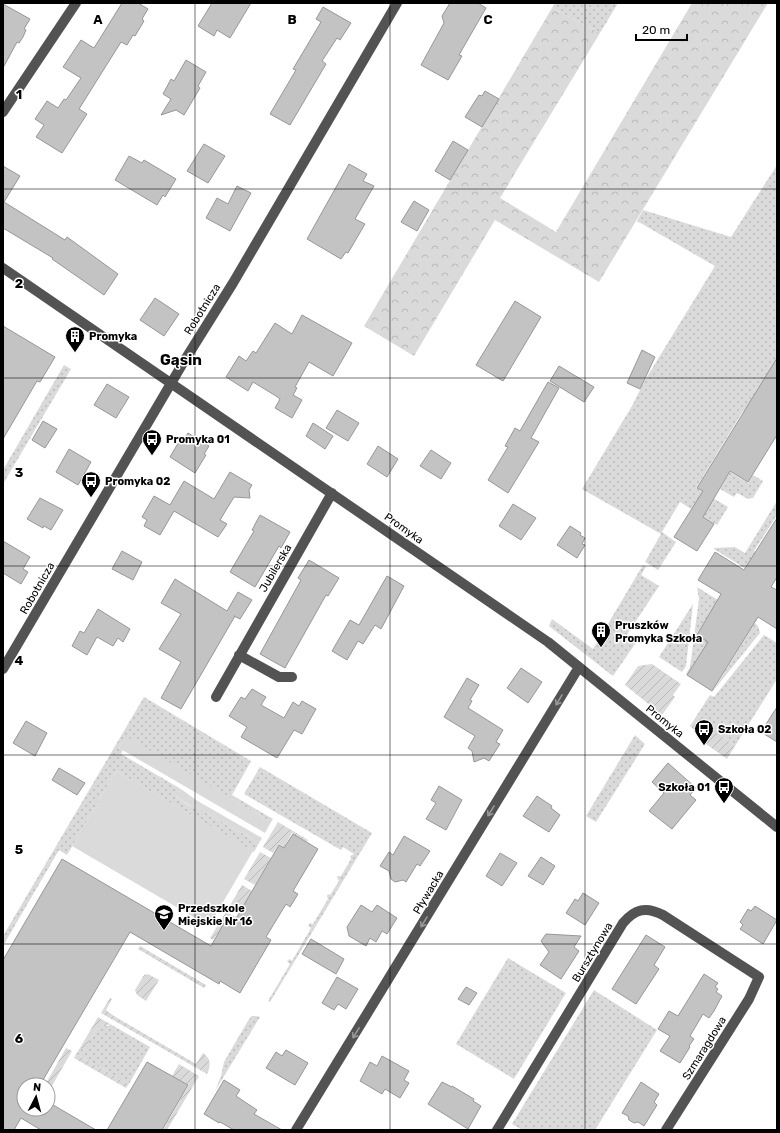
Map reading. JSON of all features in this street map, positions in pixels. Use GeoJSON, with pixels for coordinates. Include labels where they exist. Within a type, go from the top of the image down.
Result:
{"type":"FeatureCollection","features":[{"type":"Feature","properties":{"kind":"street"},"geometry":{"type":"LineString","coordinates":[[3,112],[76,3]]}},
{"type":"Feature","properties":{"kind":"street","name":"Robotnicza"},"geometry":{"type":"LineString","coordinates":[[3,669],[172,383],[233,283],[397,3]]}},
{"type":"Feature","properties":{"kind":"street","name":"Promyka"},"geometry":{"type":"LineString","coordinates":[[3,268],[548,642],[777,828]]}},
{"type":"Feature","properties":{"kind":"street","name":"Jubilerska"},"geometry":{"type":"LineString","coordinates":[[216,697],[332,493]]}},
{"type":"Feature","properties":{"kind":"street"},"geometry":{"type":"LineString","coordinates":[[240,656],[279,677],[292,677]]}},
{"type":"Feature","properties":{"kind":"street","name":"Pływacka"},"geometry":{"type":"LineString","coordinates":[[296,1130],[579,667]]}},
{"type":"Feature","properties":{"kind":"street","name":"Bursztynowa"},"geometry":{"type":"LineString","coordinates":[[498,1130],[623,923],[636,912],[655,910],[759,977]]}},
{"type":"Feature","properties":{"kind":"street","name":"Szmaragdowa"},"geometry":{"type":"LineString","coordinates":[[666,1130],[749,999],[759,977]]}},
{"type":"Feature","properties":{"kind":"green space"},"geometry":{"type":"Polygon","coordinates":[[[555,3],[618,3],[600,33],[552,8],[555,3]]]}},
{"type":"Feature","properties":{"kind":"green space"},"geometry":{"type":"Polygon","coordinates":[[[692,3],[768,3],[599,282],[495,220],[414,356],[364,326],[552,8],[600,33],[500,198],[556,232],[692,3]]]}},
{"type":"Feature","properties":{"kind":"green space"},"geometry":{"type":"Polygon","coordinates":[[[777,165],[777,435],[761,426],[743,411],[696,488],[728,507],[717,525],[680,502],[662,532],[676,542],[658,570],[645,562],[661,534],[582,489],[632,406],[645,380],[715,266],[637,221],[643,210],[731,237],[777,165]]]}},
{"type":"Feature","properties":{"kind":"green space"},"geometry":{"type":"Polygon","coordinates":[[[64,365],[71,369],[3,484],[3,470],[64,365]]]}},
{"type":"Feature","properties":{"kind":"green space"},"geometry":{"type":"Polygon","coordinates":[[[730,472],[748,483],[753,475],[763,481],[753,498],[748,499],[737,493],[734,497],[720,489],[730,472]]]}},
{"type":"Feature","properties":{"kind":"green space"},"geometry":{"type":"Polygon","coordinates":[[[777,501],[777,515],[754,551],[764,558],[754,574],[714,549],[735,547],[745,553],[777,501]]]}},
{"type":"Feature","properties":{"kind":"green space"},"geometry":{"type":"Polygon","coordinates":[[[643,565],[646,567],[641,575],[659,586],[626,636],[636,642],[613,676],[549,626],[552,619],[593,649],[643,565]]]}},
{"type":"Feature","properties":{"kind":"green space"},"geometry":{"type":"Polygon","coordinates":[[[697,587],[729,607],[711,611],[697,634],[708,642],[687,675],[686,674],[690,667],[699,599],[697,587]]]}},
{"type":"Feature","properties":{"kind":"green space"},"geometry":{"type":"Polygon","coordinates":[[[693,604],[686,666],[682,672],[659,657],[693,604]]]}},
{"type":"Feature","properties":{"kind":"green space"},"geometry":{"type":"Polygon","coordinates":[[[755,623],[758,626],[760,633],[713,691],[755,623]]]}},
{"type":"Feature","properties":{"kind":"green space"},"geometry":{"type":"Polygon","coordinates":[[[764,635],[777,643],[777,679],[735,746],[697,715],[710,695],[714,697],[764,635]]]}},
{"type":"Feature","properties":{"kind":"green space"},"geometry":{"type":"Polygon","coordinates":[[[652,664],[681,684],[673,695],[675,697],[662,715],[625,685],[638,666],[652,664]]]}},
{"type":"Feature","properties":{"kind":"green space"},"geometry":{"type":"Polygon","coordinates":[[[144,697],[251,761],[232,795],[273,819],[271,822],[126,737],[119,748],[123,750],[121,754],[181,789],[176,797],[191,807],[193,805],[259,843],[254,852],[116,771],[67,855],[59,850],[3,946],[3,936],[144,697]]]}},
{"type":"Feature","properties":{"kind":"green space"},"geometry":{"type":"Polygon","coordinates":[[[697,715],[735,746],[727,759],[702,741],[690,726],[697,715]]]}},
{"type":"Feature","properties":{"kind":"green space"},"geometry":{"type":"Polygon","coordinates":[[[635,735],[645,744],[596,822],[586,816],[635,735]]]}},
{"type":"Feature","properties":{"kind":"green space"},"geometry":{"type":"Polygon","coordinates":[[[126,736],[271,822],[265,833],[119,748],[126,736]]]}},
{"type":"Feature","properties":{"kind":"green space"},"geometry":{"type":"Polygon","coordinates":[[[260,767],[372,833],[270,1002],[268,1001],[290,964],[287,961],[290,959],[292,961],[311,928],[308,925],[310,923],[313,924],[328,899],[328,894],[330,895],[339,881],[337,877],[341,876],[351,859],[350,856],[354,854],[343,847],[341,850],[244,794],[260,767]]]}},
{"type":"Feature","properties":{"kind":"green space"},"geometry":{"type":"Polygon","coordinates":[[[116,771],[253,851],[209,926],[72,846],[116,771]]]}},
{"type":"Feature","properties":{"kind":"green space"},"geometry":{"type":"Polygon","coordinates":[[[181,789],[196,800],[262,838],[259,843],[193,805],[192,807],[176,797],[181,789]]]}},
{"type":"Feature","properties":{"kind":"green space"},"geometry":{"type":"Polygon","coordinates":[[[278,822],[308,840],[307,842],[292,833],[284,847],[279,844],[273,853],[263,847],[278,822]]]}},
{"type":"Feature","properties":{"kind":"green space"},"geometry":{"type":"Polygon","coordinates":[[[260,852],[271,858],[255,885],[244,879],[260,852]]]}},
{"type":"Feature","properties":{"kind":"green space"},"geometry":{"type":"Polygon","coordinates":[[[242,885],[252,891],[239,913],[229,907],[242,885]]]}},
{"type":"Feature","properties":{"kind":"green space"},"geometry":{"type":"Polygon","coordinates":[[[226,912],[236,917],[231,927],[224,923],[213,940],[210,938],[226,912]]]}},
{"type":"Feature","properties":{"kind":"green space"},"geometry":{"type":"Polygon","coordinates":[[[140,946],[206,985],[204,988],[138,949],[140,946]]]}},
{"type":"Feature","properties":{"kind":"green space"},"geometry":{"type":"Polygon","coordinates":[[[508,958],[566,993],[514,1079],[456,1044],[508,958]]]}},
{"type":"Feature","properties":{"kind":"green space"},"geometry":{"type":"Polygon","coordinates":[[[148,974],[159,980],[146,1001],[137,995],[135,990],[144,975],[148,974]]]}},
{"type":"Feature","properties":{"kind":"green space"},"geometry":{"type":"Polygon","coordinates":[[[594,990],[657,1030],[595,1130],[522,1130],[512,1124],[594,990]]]}},
{"type":"Feature","properties":{"kind":"green space"},"geometry":{"type":"Polygon","coordinates":[[[110,998],[112,999],[106,1010],[114,1016],[196,1064],[203,1053],[206,1055],[210,1062],[207,1074],[101,1013],[110,998]]]}},
{"type":"Feature","properties":{"kind":"green space"},"geometry":{"type":"Polygon","coordinates":[[[252,1016],[260,1017],[215,1091],[221,1076],[224,1062],[252,1016]]]}},
{"type":"Feature","properties":{"kind":"green space"},"geometry":{"type":"Polygon","coordinates":[[[98,1017],[110,1024],[105,1026],[99,1025],[84,1050],[80,1048],[98,1017]]]}},
{"type":"Feature","properties":{"kind":"green space"},"geometry":{"type":"Polygon","coordinates":[[[110,1024],[150,1047],[129,1084],[76,1054],[80,1048],[84,1050],[99,1025],[108,1026],[110,1024]]]}},
{"type":"Feature","properties":{"kind":"green space"},"geometry":{"type":"Polygon","coordinates":[[[66,1048],[72,1051],[56,1079],[56,1077],[50,1077],[66,1048]]]}},
{"type":"Feature","properties":{"kind":"green space"},"geometry":{"type":"Polygon","coordinates":[[[76,1054],[129,1084],[126,1088],[74,1058],[76,1054]]]}},
{"type":"Feature","properties":{"kind":"green space"},"geometry":{"type":"Polygon","coordinates":[[[179,1064],[199,1076],[167,1130],[163,1130],[189,1085],[172,1076],[179,1064]]]}},
{"type":"Feature","properties":{"kind":"building"},"geometry":{"type":"Polygon","coordinates":[[[122,3],[138,3],[148,9],[142,19],[144,21],[135,36],[133,35],[127,45],[121,42],[79,109],[87,114],[62,153],[36,137],[44,125],[35,119],[47,101],[58,108],[64,99],[66,100],[81,78],[63,67],[81,40],[94,48],[122,3]]]}},
{"type":"Feature","properties":{"kind":"building"},"geometry":{"type":"Polygon","coordinates":[[[212,3],[251,3],[230,38],[217,30],[214,36],[198,26],[212,3]]]}},
{"type":"Feature","properties":{"kind":"building"},"geometry":{"type":"Polygon","coordinates":[[[450,3],[478,3],[486,8],[459,55],[462,56],[448,80],[421,65],[444,23],[442,16],[450,3]]]}},
{"type":"Feature","properties":{"kind":"building"},"geometry":{"type":"Polygon","coordinates":[[[3,4],[30,19],[24,29],[26,30],[23,37],[19,43],[17,42],[3,68],[3,4]]]}},
{"type":"Feature","properties":{"kind":"building"},"geometry":{"type":"Polygon","coordinates":[[[323,7],[351,23],[340,40],[337,38],[322,61],[326,64],[290,125],[270,114],[296,70],[293,69],[321,22],[316,19],[323,7]]]}},
{"type":"Feature","properties":{"kind":"building"},"geometry":{"type":"Polygon","coordinates":[[[186,60],[206,72],[198,86],[200,88],[184,115],[176,110],[161,115],[171,99],[163,94],[171,79],[174,81],[186,60]]]}},
{"type":"Feature","properties":{"kind":"building"},"geometry":{"type":"Polygon","coordinates":[[[485,91],[499,99],[482,127],[465,117],[479,95],[482,96],[485,91]]]}},
{"type":"Feature","properties":{"kind":"building"},"geometry":{"type":"Polygon","coordinates":[[[453,141],[468,150],[450,180],[435,171],[453,141]]]}},
{"type":"Feature","properties":{"kind":"building"},"geometry":{"type":"Polygon","coordinates":[[[204,144],[225,156],[208,183],[187,171],[204,144]]]}},
{"type":"Feature","properties":{"kind":"building"},"geometry":{"type":"Polygon","coordinates":[[[129,156],[142,163],[144,160],[176,179],[165,197],[163,195],[157,205],[115,180],[129,156]]]}},
{"type":"Feature","properties":{"kind":"building"},"geometry":{"type":"Polygon","coordinates":[[[349,164],[367,174],[363,181],[374,186],[355,219],[365,224],[348,253],[346,252],[341,259],[307,239],[349,164]]]}},
{"type":"Feature","properties":{"kind":"building"},"geometry":{"type":"Polygon","coordinates":[[[3,166],[20,176],[4,202],[65,240],[67,237],[118,274],[104,295],[52,259],[53,258],[3,228],[3,166]]]}},
{"type":"Feature","properties":{"kind":"building"},"geometry":{"type":"Polygon","coordinates":[[[237,186],[251,193],[230,231],[206,218],[217,198],[228,204],[237,186]]]}},
{"type":"Feature","properties":{"kind":"building"},"geometry":{"type":"Polygon","coordinates":[[[414,201],[429,210],[417,231],[401,222],[414,201]]]}},
{"type":"Feature","properties":{"kind":"building"},"geometry":{"type":"Polygon","coordinates":[[[155,298],[179,314],[164,336],[140,320],[155,298]]]}},
{"type":"Feature","properties":{"kind":"building"},"geometry":{"type":"Polygon","coordinates":[[[515,301],[541,317],[503,381],[476,365],[515,301]]]}},
{"type":"Feature","properties":{"kind":"building"},"geometry":{"type":"Polygon","coordinates":[[[302,315],[352,343],[333,376],[309,362],[295,387],[297,388],[293,395],[302,400],[292,418],[275,408],[280,399],[276,396],[253,382],[248,391],[226,377],[239,356],[246,361],[253,351],[256,353],[275,323],[292,334],[302,315]]]}},
{"type":"Feature","properties":{"kind":"building"},"geometry":{"type":"Polygon","coordinates":[[[3,326],[55,357],[40,382],[37,381],[3,439],[3,326]]]}},
{"type":"Feature","properties":{"kind":"building"},"geometry":{"type":"Polygon","coordinates":[[[642,350],[655,357],[640,389],[627,383],[642,350]]]}},
{"type":"Feature","properties":{"kind":"building"},"geometry":{"type":"Polygon","coordinates":[[[777,358],[777,435],[748,482],[730,471],[703,517],[714,524],[697,551],[674,537],[703,491],[697,488],[777,358]]]}},
{"type":"Feature","properties":{"kind":"building"},"geometry":{"type":"Polygon","coordinates":[[[559,366],[594,387],[584,402],[550,381],[559,366]]]}},
{"type":"Feature","properties":{"kind":"building"},"geometry":{"type":"Polygon","coordinates":[[[548,382],[559,388],[531,438],[539,442],[508,493],[488,480],[508,447],[505,446],[515,428],[520,431],[548,382]]]}},
{"type":"Feature","properties":{"kind":"building"},"geometry":{"type":"Polygon","coordinates":[[[107,384],[129,397],[116,418],[94,405],[107,384]]]}},
{"type":"Feature","properties":{"kind":"building"},"geometry":{"type":"Polygon","coordinates":[[[337,410],[359,423],[348,441],[326,428],[337,410]]]}},
{"type":"Feature","properties":{"kind":"building"},"geometry":{"type":"Polygon","coordinates":[[[43,421],[57,429],[45,448],[32,440],[43,421]]]}},
{"type":"Feature","properties":{"kind":"building"},"geometry":{"type":"Polygon","coordinates":[[[313,423],[333,436],[325,449],[306,436],[313,423]]]}},
{"type":"Feature","properties":{"kind":"building"},"geometry":{"type":"Polygon","coordinates":[[[188,433],[209,446],[204,454],[206,455],[195,473],[170,457],[180,440],[182,442],[188,433]]]}},
{"type":"Feature","properties":{"kind":"building"},"geometry":{"type":"Polygon","coordinates":[[[378,446],[398,459],[387,477],[367,464],[378,446]]]}},
{"type":"Feature","properties":{"kind":"building"},"geometry":{"type":"Polygon","coordinates":[[[69,449],[91,462],[78,485],[56,472],[69,449]]]}},
{"type":"Feature","properties":{"kind":"building"},"geometry":{"type":"Polygon","coordinates":[[[431,450],[451,463],[441,479],[420,466],[431,450]]]}},
{"type":"Feature","properties":{"kind":"building"},"geometry":{"type":"Polygon","coordinates":[[[230,472],[252,485],[249,490],[250,498],[234,497],[220,520],[227,524],[218,537],[174,511],[160,535],[144,526],[147,520],[142,517],[154,496],[170,505],[184,481],[214,499],[230,472]]]}},
{"type":"Feature","properties":{"kind":"building"},"geometry":{"type":"Polygon","coordinates":[[[40,498],[63,510],[51,530],[44,526],[43,528],[27,519],[40,498]]]}},
{"type":"Feature","properties":{"kind":"building"},"geometry":{"type":"Polygon","coordinates":[[[513,504],[536,518],[521,540],[499,526],[513,504]]]}},
{"type":"Feature","properties":{"kind":"building"},"geometry":{"type":"Polygon","coordinates":[[[260,515],[290,532],[281,548],[279,546],[255,587],[230,572],[254,531],[252,530],[260,515]]]}},
{"type":"Feature","properties":{"kind":"building"},"geometry":{"type":"Polygon","coordinates":[[[777,518],[777,577],[771,587],[777,590],[777,629],[758,617],[712,691],[687,675],[708,642],[697,635],[721,594],[698,580],[715,552],[744,570],[777,518]]]}},
{"type":"Feature","properties":{"kind":"building"},"geometry":{"type":"Polygon","coordinates":[[[570,526],[581,533],[580,535],[585,538],[582,544],[585,545],[577,558],[557,545],[570,526]]]}},
{"type":"Feature","properties":{"kind":"building"},"geometry":{"type":"Polygon","coordinates":[[[3,541],[30,557],[23,569],[28,572],[21,584],[3,573],[3,541]]]}},
{"type":"Feature","properties":{"kind":"building"},"geometry":{"type":"Polygon","coordinates":[[[122,551],[142,562],[133,580],[112,569],[122,551]]]}},
{"type":"Feature","properties":{"kind":"building"},"geometry":{"type":"Polygon","coordinates":[[[309,560],[339,578],[328,596],[326,595],[285,668],[260,654],[301,580],[298,578],[309,560]]]}},
{"type":"Feature","properties":{"kind":"building"},"geometry":{"type":"Polygon","coordinates":[[[387,576],[404,586],[381,629],[375,625],[363,644],[358,641],[347,660],[332,651],[350,620],[359,625],[387,576]]]}},
{"type":"Feature","properties":{"kind":"building"},"geometry":{"type":"Polygon","coordinates":[[[175,579],[227,611],[238,592],[252,600],[240,619],[235,616],[181,709],[161,698],[181,662],[159,649],[181,614],[161,603],[175,579]]]}},
{"type":"Feature","properties":{"kind":"building"},"geometry":{"type":"Polygon","coordinates":[[[98,609],[130,629],[123,642],[118,638],[113,646],[97,637],[87,655],[72,646],[80,631],[84,633],[98,609]]]}},
{"type":"Feature","properties":{"kind":"building"},"geometry":{"type":"Polygon","coordinates":[[[521,668],[542,682],[528,703],[507,688],[521,668]]]}},
{"type":"Feature","properties":{"kind":"building"},"geometry":{"type":"Polygon","coordinates":[[[467,678],[479,685],[470,700],[472,701],[468,708],[503,730],[496,742],[500,744],[489,761],[484,758],[474,762],[472,751],[468,748],[475,736],[444,717],[467,678]]]}},
{"type":"Feature","properties":{"kind":"building"},"geometry":{"type":"Polygon","coordinates":[[[252,689],[266,697],[261,705],[284,718],[293,702],[299,706],[302,701],[316,709],[302,734],[294,730],[277,758],[241,737],[247,727],[229,716],[241,697],[245,699],[252,689]]]}},
{"type":"Feature","properties":{"kind":"building"},"geometry":{"type":"Polygon","coordinates":[[[777,707],[777,742],[761,732],[777,707]]]}},
{"type":"Feature","properties":{"kind":"building"},"geometry":{"type":"Polygon","coordinates":[[[26,721],[47,733],[35,756],[13,743],[26,721]]]}},
{"type":"Feature","properties":{"kind":"building"},"geometry":{"type":"Polygon","coordinates":[[[668,763],[696,788],[690,795],[696,800],[672,829],[649,811],[664,793],[652,782],[668,763]]]}},
{"type":"Feature","properties":{"kind":"building"},"geometry":{"type":"Polygon","coordinates":[[[59,768],[85,783],[77,795],[52,780],[59,768]]]}},
{"type":"Feature","properties":{"kind":"building"},"geometry":{"type":"Polygon","coordinates":[[[439,786],[462,800],[446,830],[426,819],[436,803],[431,800],[439,786]]]}},
{"type":"Feature","properties":{"kind":"building"},"geometry":{"type":"Polygon","coordinates":[[[537,796],[552,806],[551,808],[560,815],[549,832],[523,816],[537,796]]]}},
{"type":"Feature","properties":{"kind":"building"},"geometry":{"type":"Polygon","coordinates":[[[293,834],[318,849],[293,891],[298,894],[290,907],[286,904],[266,937],[271,940],[240,993],[220,981],[219,984],[130,932],[45,1077],[16,1077],[16,1117],[56,1117],[56,1107],[96,1130],[41,1130],[21,1118],[14,1130],[3,1130],[3,960],[62,859],[211,946],[224,923],[231,927],[279,845],[284,848],[293,834]]]}},
{"type":"Feature","properties":{"kind":"building"},"geometry":{"type":"Polygon","coordinates":[[[404,836],[430,851],[420,866],[417,864],[406,882],[403,880],[395,882],[391,879],[389,871],[380,866],[389,852],[393,855],[404,836]]]}},
{"type":"Feature","properties":{"kind":"building"},"geometry":{"type":"Polygon","coordinates":[[[500,853],[517,863],[502,886],[486,876],[500,853]]]}},
{"type":"Feature","properties":{"kind":"building"},"geometry":{"type":"Polygon","coordinates":[[[541,857],[555,866],[543,885],[528,876],[541,857]]]}},
{"type":"Feature","properties":{"kind":"building"},"geometry":{"type":"Polygon","coordinates":[[[583,893],[599,903],[585,925],[566,913],[575,899],[578,901],[583,893]]]}},
{"type":"Feature","properties":{"kind":"building"},"geometry":{"type":"Polygon","coordinates":[[[361,905],[372,912],[377,905],[397,918],[387,934],[382,931],[376,942],[370,938],[366,946],[349,936],[347,927],[361,905]]]}},
{"type":"Feature","properties":{"kind":"building"},"geometry":{"type":"Polygon","coordinates":[[[755,906],[777,920],[763,944],[740,929],[743,925],[740,922],[748,909],[751,911],[755,906]]]}},
{"type":"Feature","properties":{"kind":"building"},"geometry":{"type":"Polygon","coordinates":[[[546,934],[581,936],[574,947],[579,951],[561,979],[540,965],[549,952],[541,941],[546,934]]]}},
{"type":"Feature","properties":{"kind":"building"},"geometry":{"type":"Polygon","coordinates":[[[646,935],[665,947],[654,965],[659,969],[636,1004],[612,989],[646,935]]]}},
{"type":"Feature","properties":{"kind":"building"},"geometry":{"type":"Polygon","coordinates":[[[311,939],[344,959],[336,974],[302,954],[311,939]]]}},
{"type":"Feature","properties":{"kind":"building"},"geometry":{"type":"Polygon","coordinates":[[[704,974],[718,983],[715,987],[718,989],[716,992],[722,996],[709,1018],[703,1014],[690,1036],[694,1039],[680,1063],[660,1051],[670,1036],[658,1029],[669,1011],[678,1016],[704,974]]]}},
{"type":"Feature","properties":{"kind":"building"},"geometry":{"type":"Polygon","coordinates":[[[337,977],[358,989],[346,1009],[338,1004],[334,1010],[322,1003],[337,977]]]}},
{"type":"Feature","properties":{"kind":"building"},"geometry":{"type":"Polygon","coordinates":[[[466,987],[477,993],[469,1005],[458,999],[466,987]]]}},
{"type":"Feature","properties":{"kind":"building"},"geometry":{"type":"Polygon","coordinates":[[[286,1050],[308,1063],[295,1085],[266,1068],[276,1052],[282,1056],[286,1050]]]}},
{"type":"Feature","properties":{"kind":"building"},"geometry":{"type":"Polygon","coordinates":[[[382,1056],[409,1071],[404,1080],[409,1083],[400,1098],[385,1089],[382,1094],[360,1081],[370,1062],[377,1066],[382,1056]]]}},
{"type":"Feature","properties":{"kind":"building"},"geometry":{"type":"Polygon","coordinates":[[[147,1062],[188,1085],[162,1130],[107,1130],[147,1062]]]}},
{"type":"Feature","properties":{"kind":"building"},"geometry":{"type":"Polygon","coordinates":[[[224,1080],[240,1090],[236,1096],[257,1110],[254,1114],[282,1130],[234,1130],[204,1114],[224,1080]]]}},
{"type":"Feature","properties":{"kind":"building"},"geometry":{"type":"Polygon","coordinates":[[[442,1082],[474,1099],[473,1101],[481,1106],[468,1129],[428,1104],[442,1082]]]}},
{"type":"Feature","properties":{"kind":"building"},"geometry":{"type":"Polygon","coordinates":[[[641,1082],[659,1094],[654,1102],[657,1105],[644,1126],[638,1122],[634,1123],[629,1120],[628,1116],[622,1113],[641,1082]]]}},
{"type":"Feature","properties":{"kind":"place","name":"Promyka"},"geometry":{"type":"Point","coordinates":[75,353]}},
{"type":"Feature","properties":{"kind":"place","name":"Promyka 01"},"geometry":{"type":"Point","coordinates":[152,456]}},
{"type":"Feature","properties":{"kind":"place","name":"Promyka 02"},"geometry":{"type":"Point","coordinates":[91,498]}},
{"type":"Feature","properties":{"kind":"place","name":"Pruszków Promyka Szkoła"},"geometry":{"type":"Point","coordinates":[601,648]}},
{"type":"Feature","properties":{"kind":"place","name":"Szkoła 02"},"geometry":{"type":"Point","coordinates":[704,746]}},
{"type":"Feature","properties":{"kind":"place","name":"Szkoła 01"},"geometry":{"type":"Point","coordinates":[724,804]}},
{"type":"Feature","properties":{"kind":"place","name":"Przedszkole Miejskie Nr 16"},"geometry":{"type":"Point","coordinates":[164,931]}},
{"type":"Feature","properties":{"kind":"district","name":"Gąsin"},"geometry":{"type":"Point","coordinates":[181,360]}}]}
